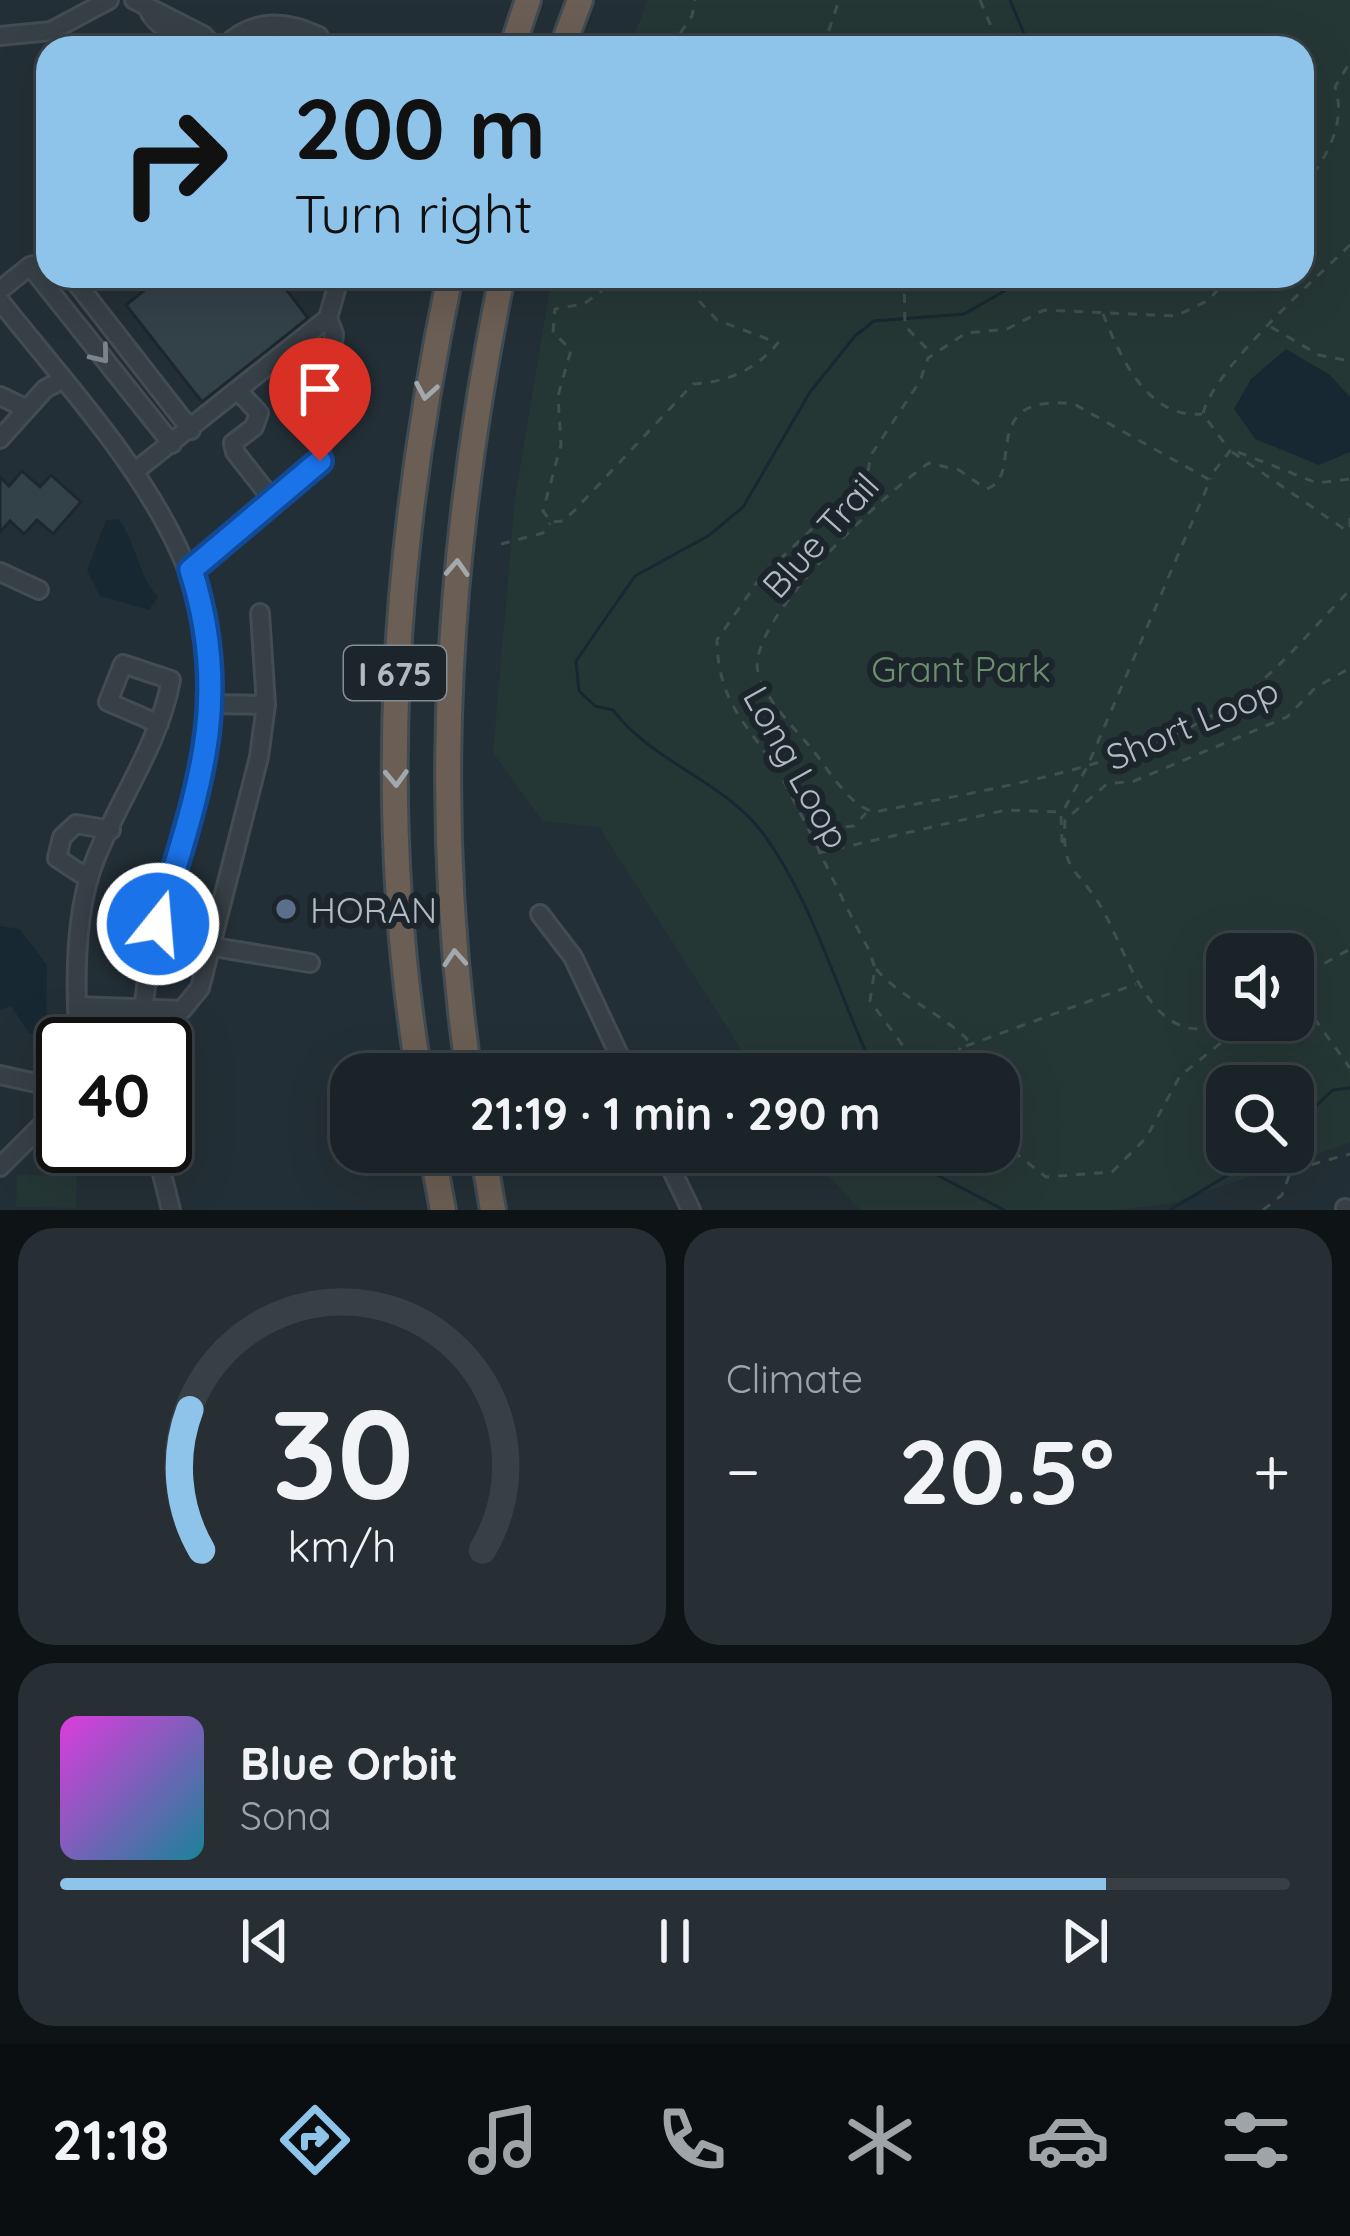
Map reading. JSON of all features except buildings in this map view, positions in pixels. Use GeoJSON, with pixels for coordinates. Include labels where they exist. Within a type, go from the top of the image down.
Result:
{"type":"FeatureCollection","features":[{"type":"Feature","properties":{"kind":"highway"},"geometry":{"type":"LineString","coordinates":[[516,36],[528,0]]}},
{"type":"Feature","properties":{"kind":"highway"},"geometry":{"type":"LineString","coordinates":[[566,36],[580,0]]}},
{"type":"Feature","properties":{"kind":"highway","name":"I 675"},"geometry":{"type":"LineString","coordinates":[[416,1053],[402,946],[394,718],[397,607],[409,487],[447,288]]}},
{"type":"Feature","properties":{"kind":"highway","name":"I 675"},"geometry":{"type":"LineString","coordinates":[[467,1053],[450,889],[450,702],[459,516],[500,288]]}},
{"type":"Feature","properties":{"kind":"highway"},"geometry":{"type":"LineString","coordinates":[[436,1173],[443,1210]]}},
{"type":"Feature","properties":{"kind":"highway"},"geometry":{"type":"LineString","coordinates":[[487,1173],[493,1210]]}},
{"type":"Feature","properties":{"kind":"street"},"geometry":{"type":"LineString","coordinates":[[0,36],[51,31],[109,0]]}},
{"type":"Feature","properties":{"kind":"street"},"geometry":{"type":"LineString","coordinates":[[141,4],[152,19],[181,36]]}},
{"type":"Feature","properties":{"kind":"street"},"geometry":{"type":"LineString","coordinates":[[235,36],[280,22],[319,36]]}},
{"type":"Feature","properties":{"kind":"street"},"geometry":{"type":"LineString","coordinates":[[0,290],[36,266]]}},
{"type":"Feature","properties":{"kind":"street"},"geometry":{"type":"LineString","coordinates":[[57,288],[172,444]]}},
{"type":"Feature","properties":{"kind":"street"},"geometry":{"type":"LineString","coordinates":[[80,288],[191,430]]}},
{"type":"Feature","properties":{"kind":"street"},"geometry":{"type":"LineString","coordinates":[[134,472],[240,393],[328,318],[337,288]]}},
{"type":"Feature","properties":{"kind":"street"},"geometry":{"type":"LineString","coordinates":[[0,301],[158,504],[191,570],[211,647],[209,748],[158,924],[142,1017]]}},
{"type":"Feature","properties":{"kind":"street"},"geometry":{"type":"LineString","coordinates":[[191,570],[320,461],[334,334],[328,318]]}},
{"type":"Feature","properties":{"kind":"street"},"geometry":{"type":"LineString","coordinates":[[0,439],[62,380]]}},
{"type":"Feature","properties":{"kind":"street"},"geometry":{"type":"LineString","coordinates":[[240,393],[260,413],[254,427],[233,443],[235,452],[275,502]]}},
{"type":"Feature","properties":{"kind":"street"},"geometry":{"type":"LineString","coordinates":[[0,396],[27,409]]}},
{"type":"Feature","properties":{"kind":"street"},"geometry":{"type":"LineString","coordinates":[[0,572],[39,590]]}},
{"type":"Feature","properties":{"kind":"street"},"geometry":{"type":"LineString","coordinates":[[78,1006],[142,1012],[182,1010],[194,1001],[238,845],[266,705],[260,613]]}},
{"type":"Feature","properties":{"kind":"street"},"geometry":{"type":"LineString","coordinates":[[212,704],[266,705]]}},
{"type":"Feature","properties":{"kind":"street"},"geometry":{"type":"LineString","coordinates":[[78,1017],[89,880],[162,716]]}},
{"type":"Feature","properties":{"kind":"street"},"geometry":{"type":"LineString","coordinates":[[89,880],[63,866],[57,849],[62,837],[76,824],[110,830]]}},
{"type":"Feature","properties":{"kind":"street"},"geometry":{"type":"LineString","coordinates":[[540,914],[573,957],[618,1053]]}},
{"type":"Feature","properties":{"kind":"street"},"geometry":{"type":"LineString","coordinates":[[208,946],[310,963]]}},
{"type":"Feature","properties":{"kind":"street"},"geometry":{"type":"LineString","coordinates":[[0,1075],[36,1083]]}},
{"type":"Feature","properties":{"kind":"street"},"geometry":{"type":"LineString","coordinates":[[0,1167],[36,1131]]}},
{"type":"Feature","properties":{"kind":"street"},"geometry":{"type":"LineString","coordinates":[[162,1173],[171,1210]]}},
{"type":"Feature","properties":{"kind":"street"},"geometry":{"type":"LineString","coordinates":[[673,1173],[691,1210]]}},
{"type":"Feature","properties":{"kind":"path"},"geometry":{"type":"LineString","coordinates":[[678,36],[692,16],[694,0]]}},
{"type":"Feature","properties":{"kind":"path"},"geometry":{"type":"LineString","coordinates":[[828,36],[839,0]]}},
{"type":"Feature","properties":{"kind":"path"},"geometry":{"type":"LineString","coordinates":[[980,0],[995,36]]}},
{"type":"Feature","properties":{"kind":"path"},"geometry":{"type":"LineString","coordinates":[[1314,169],[1336,133],[1342,108],[1335,87],[1350,62]]}},
{"type":"Feature","properties":{"kind":"path"},"geometry":{"type":"LineString","coordinates":[[1314,283],[1348,249]]}},
{"type":"Feature","properties":{"kind":"path"},"geometry":{"type":"LineString","coordinates":[[551,522],[543,511],[561,446],[558,396],[571,350],[553,332],[555,309],[584,304],[605,288]]}},
{"type":"Feature","properties":{"kind":"path"},"geometry":{"type":"LineString","coordinates":[[501,544],[542,533],[551,522],[563,521],[693,384],[721,382],[761,363],[778,343],[716,320],[700,302],[701,288]]}},
{"type":"Feature","properties":{"kind":"path"},"geometry":{"type":"LineString","coordinates":[[904,288],[904,326],[932,355],[966,333],[1007,328],[1044,310],[1177,316],[1208,300],[1218,288]]}},
{"type":"Feature","properties":{"kind":"path"},"geometry":{"type":"LineString","coordinates":[[1308,288],[1205,401],[1203,414],[1230,451],[1350,531]]}},
{"type":"Feature","properties":{"kind":"path"},"geometry":{"type":"LineString","coordinates":[[1102,313],[1120,356],[1148,393],[1175,412],[1203,414]]}},
{"type":"Feature","properties":{"kind":"path"},"geometry":{"type":"LineString","coordinates":[[1269,327],[1319,355],[1350,361]]}},
{"type":"Feature","properties":{"kind":"path","name":"Long Loop"},"geometry":{"type":"LineString","coordinates":[[908,1053],[870,1000],[875,968],[783,778],[743,729],[727,692],[717,640],[760,578],[867,477],[871,455],[884,442],[932,355]]}},
{"type":"Feature","properties":{"kind":"path","name":"Blue Trail"},"geometry":{"type":"LineString","coordinates":[[867,812],[769,695],[757,670],[760,646],[788,601],[892,488],[929,463],[959,470],[986,489],[999,485],[1010,425],[1025,410],[1052,402],[1100,415],[1185,468],[1208,479],[1212,476]]}},
{"type":"Feature","properties":{"kind":"path"},"geometry":{"type":"LineString","coordinates":[[1206,1028],[1178,1023],[1154,1011],[1097,900],[1074,879],[1064,848],[1063,812],[1088,765],[1212,476],[1230,451]]}},
{"type":"Feature","properties":{"kind":"path"},"geometry":{"type":"LineString","coordinates":[[1230,451],[1317,483],[1350,479]]}},
{"type":"Feature","properties":{"kind":"path"},"geometry":{"type":"LineString","coordinates":[[1350,518],[1350,531]]}},
{"type":"Feature","properties":{"kind":"path"},"geometry":{"type":"LineString","coordinates":[[807,830],[854,826],[867,812],[1088,765],[1193,727],[1253,688],[1350,590]]}},
{"type":"Feature","properties":{"kind":"path","name":"Short Loop"},"geometry":{"type":"LineString","coordinates":[[1064,848],[1065,820],[1107,784],[1133,781],[1287,717],[1315,688],[1350,668]]}},
{"type":"Feature","properties":{"kind":"path"},"geometry":{"type":"LineString","coordinates":[[816,854],[1006,810],[1063,812]]}},
{"type":"Feature","properties":{"kind":"path"},"geometry":{"type":"LineString","coordinates":[[1314,969],[1350,949]]}},
{"type":"Feature","properties":{"kind":"path"},"geometry":{"type":"LineString","coordinates":[[875,968],[890,985],[942,1015],[967,1040],[966,1046]]}},
{"type":"Feature","properties":{"kind":"path"},"geometry":{"type":"LineString","coordinates":[[960,1053],[966,1046],[1138,983]]}},
{"type":"Feature","properties":{"kind":"path"},"geometry":{"type":"LineString","coordinates":[[1314,1013],[1350,1067]]}},
{"type":"Feature","properties":{"kind":"path"},"geometry":{"type":"LineString","coordinates":[[1020,1157],[1046,1177],[1112,1172],[1146,1138],[1180,1076],[1223,1041]]}},
{"type":"Feature","properties":{"kind":"path"},"geometry":{"type":"LineString","coordinates":[[1341,1156],[1350,1147]]}},
{"type":"Feature","properties":{"kind":"path"},"geometry":{"type":"LineString","coordinates":[[1263,1210],[1282,1195],[1291,1170],[1350,1154]]}},
{"type":"Feature","properties":{"kind":"green space","name":"Grant Park"},"geometry":{"type":"Polygon","coordinates":[[[648,0],[1350,0],[1350,1143],[1314,1155],[1314,1065],[1206,1065],[1206,1173],[1260,1173],[1168,1204],[1112,1210],[860,1210],[826,1173],[1020,1173],[1020,1053],[744,1053],[599,827],[543,821],[493,753],[515,499],[550,288],[1314,288],[1314,36],[634,36],[648,0]]]}},
{"type":"Feature","properties":{"kind":"green space"},"geometry":{"type":"Polygon","coordinates":[[[17,1175],[77,1176],[76,1208],[16,1207],[17,1175]]]}},
{"type":"Feature","properties":{"kind":"water"},"geometry":{"type":"Polygon","coordinates":[[[1286,349],[1330,375],[1350,397],[1350,452],[1319,465],[1255,439],[1234,409],[1251,379],[1286,349]]]}},
{"type":"Feature","properties":{"kind":"water"},"geometry":{"type":"Polygon","coordinates":[[[118,519],[158,597],[149,610],[100,596],[87,571],[106,520],[118,519]]]}},
{"type":"Feature","properties":{"kind":"water"},"geometry":{"type":"Polygon","coordinates":[[[0,926],[20,929],[47,965],[46,1017],[36,1017],[36,1034],[30,1034],[11,1006],[0,1010],[0,926]]]}},
{"type":"Feature","properties":{"kind":"waterway"},"geometry":{"type":"LineString","coordinates":[[1010,0],[1025,36]]}},
{"type":"Feature","properties":{"kind":"waterway"},"geometry":{"type":"LineString","coordinates":[[866,1053],[811,919],[762,832],[727,798],[647,744],[613,710],[595,706],[579,691],[576,661],[635,576],[708,536],[743,507],[810,392],[855,336],[874,321],[964,314],[1010,288]]}},
{"type":"Feature","properties":{"kind":"waterway"},"geometry":{"type":"LineString","coordinates":[[1314,1108],[1333,1090],[1350,1088]]}},
{"type":"Feature","properties":{"kind":"waterway"},"geometry":{"type":"LineString","coordinates":[[935,1173],[1004,1210]]}},
{"type":"Feature","properties":{"kind":"waterway"},"geometry":{"type":"LineString","coordinates":[[1170,1210],[1231,1173]]}},
{"type":"Feature","properties":{"kind":"place","name":"HORAN"},"geometry":{"type":"Point","coordinates":[286,909]}},
{"type":"Feature","properties":{"kind":"route"},"geometry":{"type":"LineString","coordinates":[[158,924],[200,787],[212,724],[211,647],[191,570],[315,471],[320,461]]}}]}
